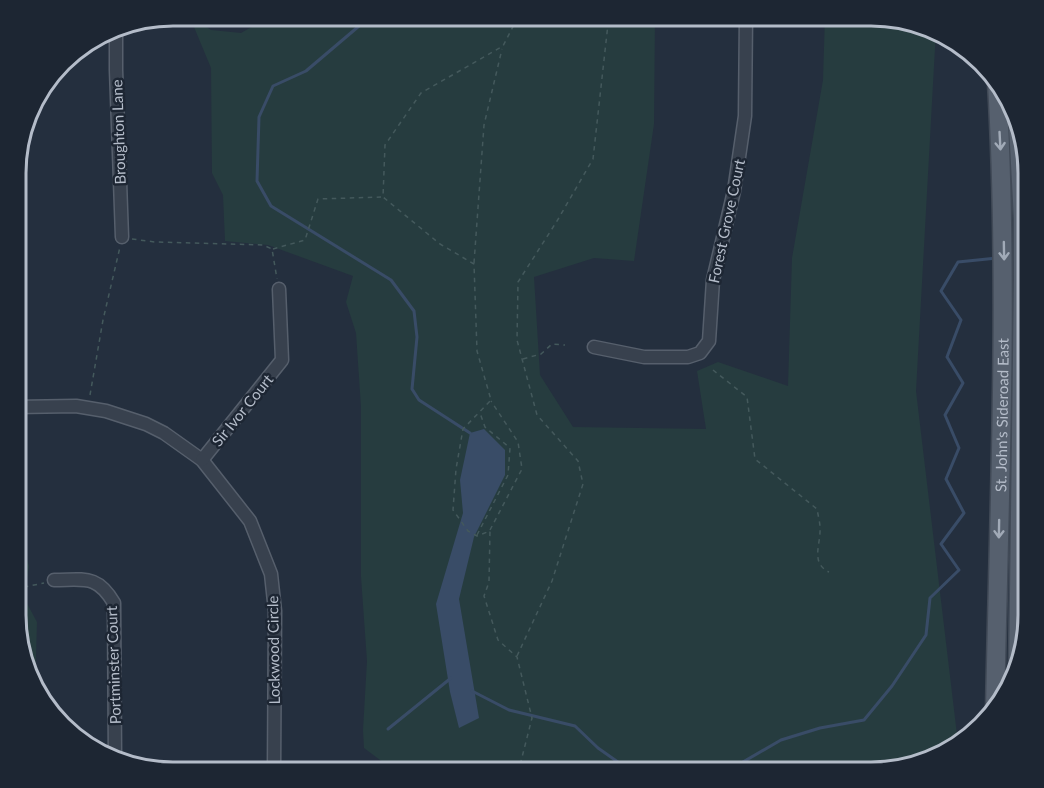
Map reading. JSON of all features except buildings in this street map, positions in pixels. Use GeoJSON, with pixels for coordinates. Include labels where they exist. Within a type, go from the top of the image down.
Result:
{"type":"FeatureCollection","features":[{"type":"Feature","properties":{"kind":"main road","name":"St. John's Sideroad East"},"geometry":{"type":"LineString","coordinates":[[995,695],[1004,282],[1004,219],[998,97]]}},
{"type":"Feature","properties":{"kind":"main road","name":"St. John's Sideroad East"},"geometry":{"type":"LineString","coordinates":[[1018,607],[1018,628]]}},
{"type":"Feature","properties":{"kind":"street","name":"Forest Grove Court"},"geometry":{"type":"LineString","coordinates":[[594,347],[644,357],[688,357],[700,353],[708,343],[711,334],[713,280],[734,191],[746,116],[746,26]]}},
{"type":"Feature","properties":{"kind":"street","name":"Broughton Lane"},"geometry":{"type":"LineString","coordinates":[[116,37],[122,237]]}},
{"type":"Feature","properties":{"kind":"street","name":"Sir Ivor Court"},"geometry":{"type":"LineString","coordinates":[[202,460],[282,360],[279,289]]}},
{"type":"Feature","properties":{"kind":"street","name":"Lockwood Circle"},"geometry":{"type":"LineString","coordinates":[[26,407],[76,406],[106,411],[146,424],[164,433],[202,460],[250,521],[271,574],[274,611],[274,762]]}},
{"type":"Feature","properties":{"kind":"street","name":"Portminster Court"},"geometry":{"type":"LineString","coordinates":[[54,580],[92,580],[106,590],[114,603],[115,750]]}},
{"type":"Feature","properties":{"kind":"path"},"geometry":{"type":"LineString","coordinates":[[513,26],[502,46],[484,125],[474,264],[477,351],[490,400],[518,442],[522,470],[490,531],[489,582],[484,596],[498,639],[517,657],[532,718],[521,762]]}},
{"type":"Feature","properties":{"kind":"path"},"geometry":{"type":"LineString","coordinates":[[517,657],[552,580],[583,484],[578,462],[537,415],[517,340],[518,282],[594,159],[608,26]]}},
{"type":"Feature","properties":{"kind":"path"},"geometry":{"type":"LineString","coordinates":[[383,197],[385,145],[421,93],[502,46]]}},
{"type":"Feature","properties":{"kind":"path"},"geometry":{"type":"LineString","coordinates":[[88,408],[103,320],[122,237],[155,242],[263,245],[272,249],[305,240],[318,199],[383,197],[440,244],[474,264]]}},
{"type":"Feature","properties":{"kind":"path"},"geometry":{"type":"LineString","coordinates":[[272,249],[279,289]]}},
{"type":"Feature","properties":{"kind":"path"},"geometry":{"type":"LineString","coordinates":[[522,359],[542,354],[552,344],[566,345]]}},
{"type":"Feature","properties":{"kind":"path"},"geometry":{"type":"LineString","coordinates":[[713,370],[747,397],[755,459],[817,508],[820,530],[817,558],[823,569],[829,572]]}},
{"type":"Feature","properties":{"kind":"path"},"geometry":{"type":"LineString","coordinates":[[477,536],[468,531],[453,510],[456,469],[463,429],[490,400]]}},
{"type":"Feature","properties":{"kind":"path"},"geometry":{"type":"LineString","coordinates":[[477,536],[508,475],[510,448],[485,427],[479,412]]}},
{"type":"Feature","properties":{"kind":"path"},"geometry":{"type":"LineString","coordinates":[[477,536],[490,531]]}},
{"type":"Feature","properties":{"kind":"path"},"geometry":{"type":"LineString","coordinates":[[26,586],[54,580]]}},
{"type":"Feature","properties":{"kind":"green space"},"geometry":{"type":"Polygon","coordinates":[[[194,26],[241,33],[253,26],[655,26],[654,124],[634,261],[594,258],[534,277],[540,375],[573,427],[706,429],[697,371],[718,362],[788,386],[792,258],[823,80],[825,26],[900,28],[935,40],[916,391],[957,735],[928,751],[900,760],[871,762],[383,762],[364,748],[367,661],[361,577],[361,407],[356,333],[346,302],[353,276],[268,245],[225,241],[223,195],[212,173],[211,68],[194,26]]]}},
{"type":"Feature","properties":{"kind":"green space"},"geometry":{"type":"Polygon","coordinates":[[[26,557],[29,566],[26,585],[26,557]]]}},
{"type":"Feature","properties":{"kind":"green space"},"geometry":{"type":"Polygon","coordinates":[[[26,602],[37,622],[36,668],[28,644],[26,602]]]}},
{"type":"Feature","properties":{"kind":"water"},"geometry":{"type":"Polygon","coordinates":[[[484,429],[505,450],[505,475],[474,537],[459,599],[479,718],[459,728],[450,692],[436,604],[463,513],[460,480],[470,433],[484,429]]]}},
{"type":"Feature","properties":{"kind":"waterway"},"geometry":{"type":"LineString","coordinates":[[359,26],[306,71],[273,86],[259,117],[257,181],[271,206],[391,280],[414,311],[417,337],[412,389],[419,400],[470,433]]}},
{"type":"Feature","properties":{"kind":"waterway"},"geometry":{"type":"LineString","coordinates":[[743,762],[781,740],[820,728],[864,720],[892,686],[926,635],[930,598],[959,570],[941,544],[964,513],[946,479],[959,448],[945,415],[963,383],[947,357],[961,320],[941,291],[958,262],[997,258]]}},
{"type":"Feature","properties":{"kind":"waterway"},"geometry":{"type":"LineString","coordinates":[[388,729],[451,678]]}},
{"type":"Feature","properties":{"kind":"waterway"},"geometry":{"type":"LineString","coordinates":[[472,691],[509,710],[575,726],[598,748],[618,762]]}}]}
